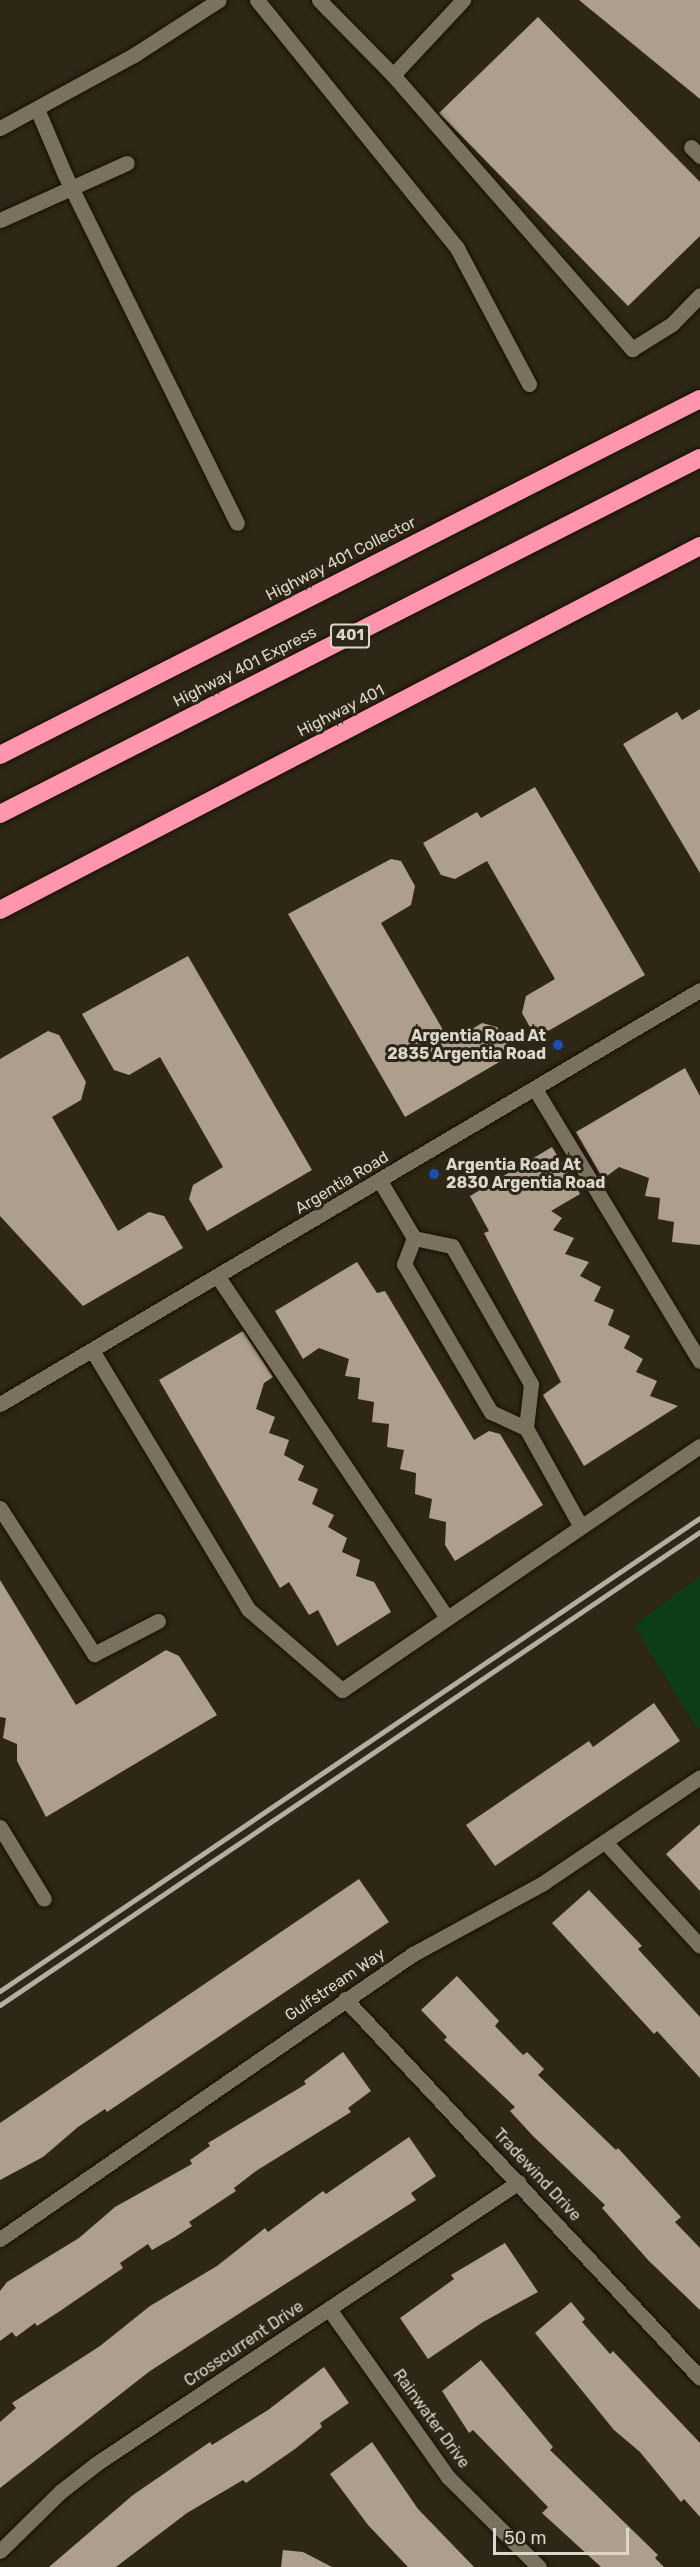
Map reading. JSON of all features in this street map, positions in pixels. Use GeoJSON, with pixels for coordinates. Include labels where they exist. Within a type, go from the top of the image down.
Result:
{"type":"FeatureCollection","features":[{"type":"Feature","properties":{"kind":"highway","name":"Highway 401 Collector"},"geometry":{"type":"LineString","coordinates":[[0,754],[700,399]]}},
{"type":"Feature","properties":{"kind":"highway","name":"Highway 401 Express"},"geometry":{"type":"LineString","coordinates":[[0,814],[700,458]]}},
{"type":"Feature","properties":{"kind":"highway","name":"Highway 401"},"geometry":{"type":"LineString","coordinates":[[0,910],[700,546]]}},
{"type":"Feature","properties":{"kind":"street"},"geometry":{"type":"LineString","coordinates":[[0,128],[197,18],[219,0]]}},
{"type":"Feature","properties":{"kind":"street"},"geometry":{"type":"LineString","coordinates":[[257,0],[457,248],[529,384]]}},
{"type":"Feature","properties":{"kind":"street"},"geometry":{"type":"LineString","coordinates":[[319,0],[393,75],[632,350],[672,324],[700,295]]}},
{"type":"Feature","properties":{"kind":"street"},"geometry":{"type":"LineString","coordinates":[[393,75],[463,0]]}},
{"type":"Feature","properties":{"kind":"street"},"geometry":{"type":"LineString","coordinates":[[37,109],[71,187],[237,523]]}},
{"type":"Feature","properties":{"kind":"street"},"geometry":{"type":"LineString","coordinates":[[0,220],[127,163]]}},
{"type":"Feature","properties":{"kind":"street","name":"Argentia Road"},"geometry":{"type":"LineString","coordinates":[[0,1404],[700,990]]}},
{"type":"Feature","properties":{"kind":"street"},"geometry":{"type":"LineString","coordinates":[[535,1089],[700,1361]]}},
{"type":"Feature","properties":{"kind":"street"},"geometry":{"type":"LineString","coordinates":[[380,1181],[414,1238],[452,1246],[531,1384],[526,1428],[581,1527]]}},
{"type":"Feature","properties":{"kind":"street"},"geometry":{"type":"LineString","coordinates":[[414,1238],[404,1264],[491,1412],[526,1428]]}},
{"type":"Feature","properties":{"kind":"street"},"geometry":{"type":"LineString","coordinates":[[218,1277],[447,1618]]}},
{"type":"Feature","properties":{"kind":"street"},"geometry":{"type":"LineString","coordinates":[[92,1350],[248,1609],[342,1690],[700,1446]]}},
{"type":"Feature","properties":{"kind":"street"},"geometry":{"type":"LineString","coordinates":[[0,1508],[94,1654],[158,1621]]}},
{"type":"Feature","properties":{"kind":"street","name":"Gulfstream Way"},"geometry":{"type":"LineString","coordinates":[[0,2239],[413,1954],[543,1884],[700,1777]]}},
{"type":"Feature","properties":{"kind":"street"},"geometry":{"type":"LineString","coordinates":[[0,1827],[44,1899]]}},
{"type":"Feature","properties":{"kind":"street"},"geometry":{"type":"LineString","coordinates":[[606,1843],[700,1946]]}},
{"type":"Feature","properties":{"kind":"street","name":"Tradewind Drive"},"geometry":{"type":"LineString","coordinates":[[345,1999],[519,2182],[700,2378]]}},
{"type":"Feature","properties":{"kind":"street","name":"Crosscurrent Drive"},"geometry":{"type":"LineString","coordinates":[[0,2552],[60,2492],[96,2464],[519,2182]]}},
{"type":"Feature","properties":{"kind":"street","name":"Rainwater Drive"},"geometry":{"type":"LineString","coordinates":[[329,2309],[448,2477],[539,2567]]}},
{"type":"Feature","properties":{"kind":"green space"},"geometry":{"type":"Polygon","coordinates":[[[700,1576],[700,1728],[698,1730],[634,1626],[700,1576]]]}},
{"type":"Feature","properties":{"kind":"building"},"geometry":{"type":"Polygon","coordinates":[[[579,0],[700,0],[700,99],[579,0]]]}},
{"type":"Feature","properties":{"kind":"building"},"geometry":{"type":"Polygon","coordinates":[[[538,17],[700,182],[700,236],[628,306],[439,113],[538,17]]]}},
{"type":"Feature","properties":{"kind":"building"},"geometry":{"type":"Polygon","coordinates":[[[700,709],[700,873],[623,744],[677,712],[682,720],[700,709]]]}},
{"type":"Feature","properties":{"kind":"building"},"geometry":{"type":"Polygon","coordinates":[[[535,787],[645,975],[536,1038],[522,1013],[526,996],[555,979],[487,861],[455,879],[441,875],[423,843],[477,812],[481,818],[535,787]]]}},
{"type":"Feature","properties":{"kind":"building"},"geometry":{"type":"Polygon","coordinates":[[[391,859],[401,861],[415,886],[411,905],[381,923],[450,1042],[482,1023],[497,1027],[513,1054],[405,1117],[288,914],[391,859]]]}},
{"type":"Feature","properties":{"kind":"building"},"geometry":{"type":"Polygon","coordinates":[[[188,956],[312,1170],[207,1231],[189,1199],[193,1185],[223,1167],[160,1057],[129,1075],[114,1070],[82,1014],[188,956]]]}},
{"type":"Feature","properties":{"kind":"building"},"geometry":{"type":"Polygon","coordinates":[[[48,1031],[59,1035],[86,1082],[81,1100],[52,1117],[118,1231],[149,1212],[164,1216],[183,1248],[83,1306],[0,1216],[0,1059],[48,1031]]]}},
{"type":"Feature","properties":{"kind":"building"},"geometry":{"type":"Polygon","coordinates":[[[685,1068],[700,1096],[700,1245],[672,1242],[674,1222],[658,1219],[660,1198],[645,1196],[649,1178],[619,1167],[603,1179],[576,1132],[685,1068]]]}},
{"type":"Feature","properties":{"kind":"building"},"geometry":{"type":"Polygon","coordinates":[[[552,1147],[580,1194],[551,1211],[562,1218],[553,1230],[574,1238],[565,1254],[589,1262],[580,1276],[601,1287],[594,1301],[614,1310],[608,1325],[630,1336],[624,1348],[643,1359],[636,1372],[657,1381],[650,1396],[678,1406],[584,1466],[543,1395],[561,1382],[484,1233],[489,1231],[470,1196],[552,1147]]]}},
{"type":"Feature","properties":{"kind":"building"},"geometry":{"type":"Polygon","coordinates":[[[357,1262],[377,1293],[385,1291],[474,1440],[489,1431],[500,1434],[543,1505],[455,1561],[445,1545],[446,1522],[429,1518],[432,1499],[415,1494],[416,1473],[400,1469],[404,1450],[387,1447],[389,1424],[372,1422],[374,1402],[358,1399],[360,1378],[345,1376],[349,1359],[319,1348],[303,1359],[275,1311],[357,1262]]]}},
{"type":"Feature","properties":{"kind":"building"},"geometry":{"type":"Polygon","coordinates":[[[243,1331],[273,1377],[264,1383],[256,1409],[275,1417],[269,1433],[289,1440],[284,1455],[304,1466],[298,1480],[318,1489],[312,1504],[334,1515],[328,1527],[347,1538],[342,1552],[360,1560],[356,1576],[374,1582],[391,1612],[337,1646],[318,1610],[309,1615],[289,1582],[280,1588],[159,1380],[243,1331]]]}},
{"type":"Feature","properties":{"kind":"building"},"geometry":{"type":"Polygon","coordinates":[[[0,1580],[76,1705],[166,1650],[179,1656],[217,1715],[46,1817],[17,1761],[17,1744],[3,1738],[6,1718],[0,1717],[0,1580]]]}},
{"type":"Feature","properties":{"kind":"building"},"geometry":{"type":"Polygon","coordinates":[[[654,1703],[680,1741],[495,1866],[466,1825],[589,1741],[593,1747],[654,1703]]]}},
{"type":"Feature","properties":{"kind":"building"},"geometry":{"type":"Polygon","coordinates":[[[700,1824],[700,1891],[666,1854],[700,1824]]]}},
{"type":"Feature","properties":{"kind":"building"},"geometry":{"type":"Polygon","coordinates":[[[359,1879],[389,1922],[107,2112],[105,2109],[78,2127],[43,2157],[0,2180],[0,2123],[359,1879]]]}},
{"type":"Feature","properties":{"kind":"building"},"geometry":{"type":"Polygon","coordinates":[[[589,1890],[642,1946],[638,1949],[700,2017],[700,2078],[657,2031],[654,2034],[552,1923],[589,1890]]]}},
{"type":"Feature","properties":{"kind":"building"},"geometry":{"type":"Polygon","coordinates":[[[457,1976],[499,2021],[495,2026],[523,2055],[527,2052],[544,2069],[538,2075],[616,2150],[618,2148],[681,2217],[675,2222],[700,2248],[700,2310],[649,2261],[602,2208],[605,2205],[533,2136],[510,2111],[515,2107],[444,2040],[447,2037],[421,2010],[457,1976]]]}},
{"type":"Feature","properties":{"kind":"building"},"geometry":{"type":"Polygon","coordinates":[[[343,2052],[371,2091],[348,2108],[351,2112],[256,2171],[234,2188],[236,2191],[189,2222],[192,2226],[152,2250],[148,2244],[120,2263],[123,2268],[60,2311],[37,2326],[35,2323],[16,2337],[12,2332],[0,2341],[0,2291],[7,2282],[79,2238],[115,2207],[192,2164],[190,2160],[210,2146],[208,2143],[306,2084],[304,2081],[343,2052]]]}},
{"type":"Feature","properties":{"kind":"building"},"geometry":{"type":"Polygon","coordinates":[[[409,2137],[436,2176],[411,2193],[416,2200],[150,2371],[0,2488],[0,2422],[16,2408],[12,2403],[100,2346],[150,2306],[217,2266],[265,2228],[268,2232],[323,2191],[326,2194],[409,2137]]]}},
{"type":"Feature","properties":{"kind":"building"},"geometry":{"type":"Polygon","coordinates":[[[505,2243],[538,2292],[483,2322],[428,2359],[400,2318],[454,2279],[451,2275],[505,2243]]]}},
{"type":"Feature","properties":{"kind":"building"},"geometry":{"type":"Polygon","coordinates":[[[571,2302],[585,2319],[582,2322],[610,2354],[613,2351],[700,2443],[700,2517],[684,2499],[681,2502],[640,2452],[614,2430],[535,2333],[571,2302]]]}},
{"type":"Feature","properties":{"kind":"building"},"geometry":{"type":"Polygon","coordinates":[[[481,2360],[553,2447],[550,2450],[658,2555],[655,2558],[664,2567],[601,2567],[542,2513],[548,2507],[473,2430],[469,2433],[442,2391],[481,2360]]]}},
{"type":"Feature","properties":{"kind":"building"},"geometry":{"type":"Polygon","coordinates":[[[324,2367],[349,2403],[320,2423],[322,2427],[295,2449],[246,2483],[243,2480],[187,2513],[116,2567],[49,2567],[133,2495],[210,2442],[212,2445],[268,2410],[324,2367]]]}},
{"type":"Feature","properties":{"kind":"building"},"geometry":{"type":"Polygon","coordinates":[[[372,2442],[418,2509],[474,2567],[408,2567],[368,2525],[330,2474],[372,2442]]]}},
{"type":"Feature","properties":{"kind":"building"},"geometry":{"type":"Polygon","coordinates":[[[283,2550],[303,2552],[332,2567],[281,2567],[283,2550]]]}},
{"type":"Feature","properties":{"kind":"railway"},"geometry":{"type":"LineString","coordinates":[[0,1991],[700,1518]]}},
{"type":"Feature","properties":{"kind":"railway"},"geometry":{"type":"LineString","coordinates":[[0,2005],[700,1532]]}},
{"type":"Feature","properties":{"kind":"place","name":"Argentia Road At 2835 Argentia Road"},"geometry":{"type":"Point","coordinates":[558,1045]}},
{"type":"Feature","properties":{"kind":"place","name":"Argentia Road At 2830 Argentia Road"},"geometry":{"type":"Point","coordinates":[434,1174]}}]}
